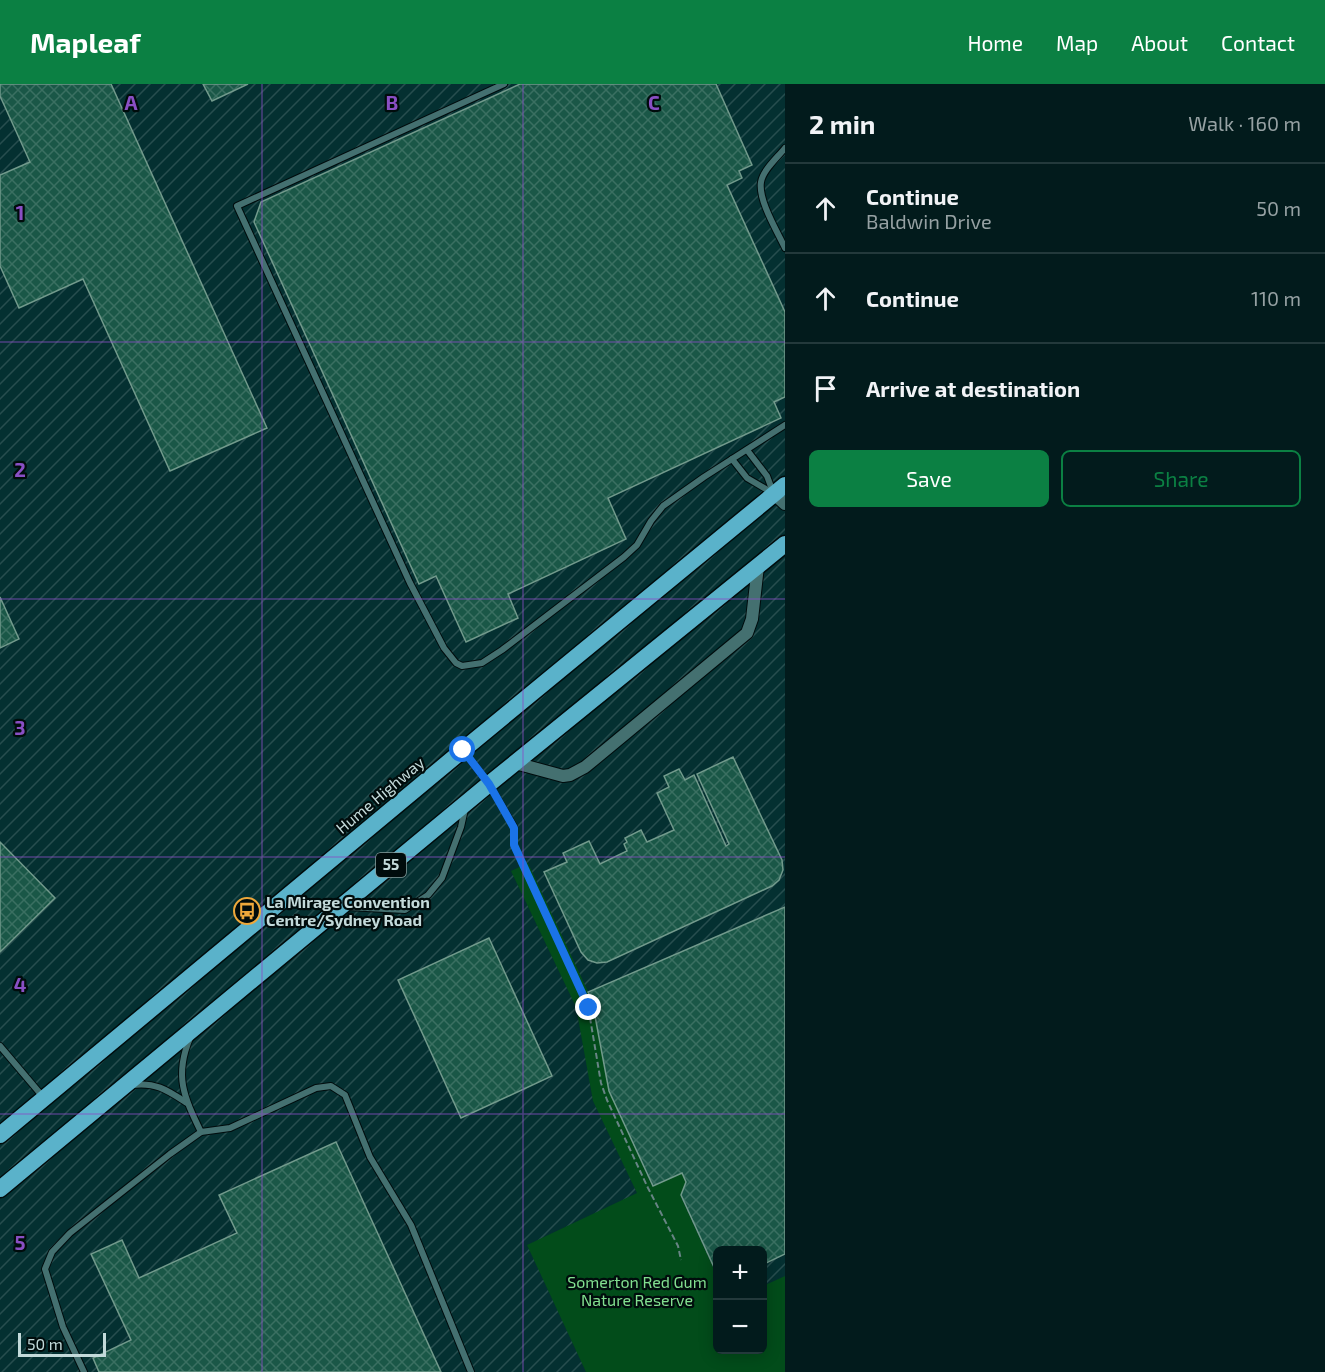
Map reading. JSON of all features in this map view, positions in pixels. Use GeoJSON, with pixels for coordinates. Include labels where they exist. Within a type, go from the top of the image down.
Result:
{"type":"FeatureCollection","features":[{"type":"Feature","properties":{"kind":"highway","name":"Hume Highway"},"geometry":{"type":"LineString","coordinates":[[0,1135],[463,750],[781,494]]}},
{"type":"Feature","properties":{"kind":"highway","name":"55"},"geometry":{"type":"LineString","coordinates":[[0,1189],[489,784],[771,560],[785,544]]}},
{"type":"Feature","properties":{"kind":"street"},"geometry":{"type":"LineString","coordinates":[[515,763],[563,776],[585,767],[747,633],[771,560]]}},
{"type":"Feature","properties":{"kind":"lane"},"geometry":{"type":"LineString","coordinates":[[504,84],[237,206],[410,583],[444,648],[456,663],[462,666],[482,663],[502,651],[624,557],[637,545],[663,506],[785,425]]}},
{"type":"Feature","properties":{"kind":"lane"},"geometry":{"type":"LineString","coordinates":[[785,148],[765,172],[761,182],[764,203],[785,248]]}},
{"type":"Feature","properties":{"kind":"lane"},"geometry":{"type":"LineString","coordinates":[[747,450],[781,494]]}},
{"type":"Feature","properties":{"kind":"lane"},"geometry":{"type":"LineString","coordinates":[[732,459],[747,478],[781,494]]}},
{"type":"Feature","properties":{"kind":"lane"},"geometry":{"type":"LineString","coordinates":[[463,750],[489,784],[514,828]]}},
{"type":"Feature","properties":{"kind":"lane"},"geometry":{"type":"LineString","coordinates":[[341,907],[405,910],[428,895],[442,878],[461,827],[467,802]]}},
{"type":"Feature","properties":{"kind":"lane"},"geometry":{"type":"LineString","coordinates":[[195,1026],[182,1057],[182,1082],[187,1103],[201,1132]]}},
{"type":"Feature","properties":{"kind":"lane"},"geometry":{"type":"LineString","coordinates":[[0,1046],[45,1098]]}},
{"type":"Feature","properties":{"kind":"lane"},"geometry":{"type":"LineString","coordinates":[[123,1086],[148,1083],[164,1089],[187,1103]]}},
{"type":"Feature","properties":{"kind":"lane"},"geometry":{"type":"LineString","coordinates":[[84,1372],[63,1327],[45,1269],[52,1252],[70,1233],[106,1204],[201,1132],[230,1128],[316,1088],[331,1086],[345,1095],[370,1157],[411,1225],[471,1372]]}},
{"type":"Feature","properties":{"kind":"path"},"geometry":{"type":"LineString","coordinates":[[514,828],[514,845],[589,1008],[607,1100],[678,1246],[681,1260]]}},
{"type":"Feature","properties":{"kind":"shaded area"},"geometry":{"type":"Polygon","coordinates":[[[0,84],[785,84],[785,1372],[0,1372],[0,84]]]}},
{"type":"Feature","properties":{"kind":"green space","name":"Somerton Red Gum Nature Reserve"},"geometry":{"type":"Polygon","coordinates":[[[528,863],[592,1000],[609,1091],[652,1186],[682,1173],[686,1182],[681,1197],[713,1267],[713,1354],[767,1354],[767,1284],[785,1276],[785,1372],[586,1372],[527,1245],[637,1193],[593,1101],[576,1007],[511,871],[528,863]]]}},
{"type":"Feature","properties":{"kind":"building"},"geometry":{"type":"Polygon","coordinates":[[[0,84],[111,84],[267,428],[170,471],[83,279],[19,308],[0,266],[0,175],[30,162],[0,96],[0,84]]]}},
{"type":"Feature","properties":{"kind":"building"},"geometry":{"type":"Polygon","coordinates":[[[203,84],[248,84],[212,101],[203,84]]]}},
{"type":"Feature","properties":{"kind":"building"},"geometry":{"type":"Polygon","coordinates":[[[520,84],[716,84],[752,165],[739,171],[742,178],[727,185],[785,312],[785,397],[774,402],[781,418],[608,498],[626,539],[508,594],[518,618],[466,642],[436,576],[419,584],[254,222],[261,202],[520,84]]]}},
{"type":"Feature","properties":{"kind":"building"},"geometry":{"type":"Polygon","coordinates":[[[0,597],[19,639],[0,648],[0,597]]]}},
{"type":"Feature","properties":{"kind":"building"},"geometry":{"type":"Polygon","coordinates":[[[733,757],[782,860],[783,870],[779,880],[772,886],[607,962],[597,963],[588,960],[581,952],[544,872],[567,862],[563,853],[589,841],[600,864],[627,851],[624,844],[627,842],[625,838],[641,830],[647,842],[674,830],[657,793],[669,787],[664,776],[679,769],[685,780],[694,775],[726,846],[729,844],[697,774],[733,757]]]}},
{"type":"Feature","properties":{"kind":"building"},"geometry":{"type":"Polygon","coordinates":[[[0,842],[55,898],[0,952],[0,842]]]}},
{"type":"Feature","properties":{"kind":"building"},"geometry":{"type":"Polygon","coordinates":[[[785,907],[785,1254],[767,1263],[767,1246],[713,1246],[713,1265],[681,1195],[686,1182],[682,1173],[653,1186],[609,1091],[592,1000],[588,992],[785,907]]]}},
{"type":"Feature","properties":{"kind":"building"},"geometry":{"type":"Polygon","coordinates":[[[489,938],[552,1076],[461,1118],[398,980],[489,938]]]}},
{"type":"Feature","properties":{"kind":"building"},"geometry":{"type":"Polygon","coordinates":[[[336,1142],[441,1372],[99,1372],[93,1358],[131,1340],[91,1254],[122,1240],[139,1278],[237,1233],[219,1195],[336,1142]]]}},
{"type":"Feature","properties":{"kind":"place","name":"La Mirage Convention Centre/Sydney Road"},"geometry":{"type":"Point","coordinates":[247,911]}},
{"type":"Feature","properties":{"kind":"route"},"geometry":{"type":"LineString","coordinates":[[463,750],[489,784],[514,828],[514,845],[589,1008]]}}]}
